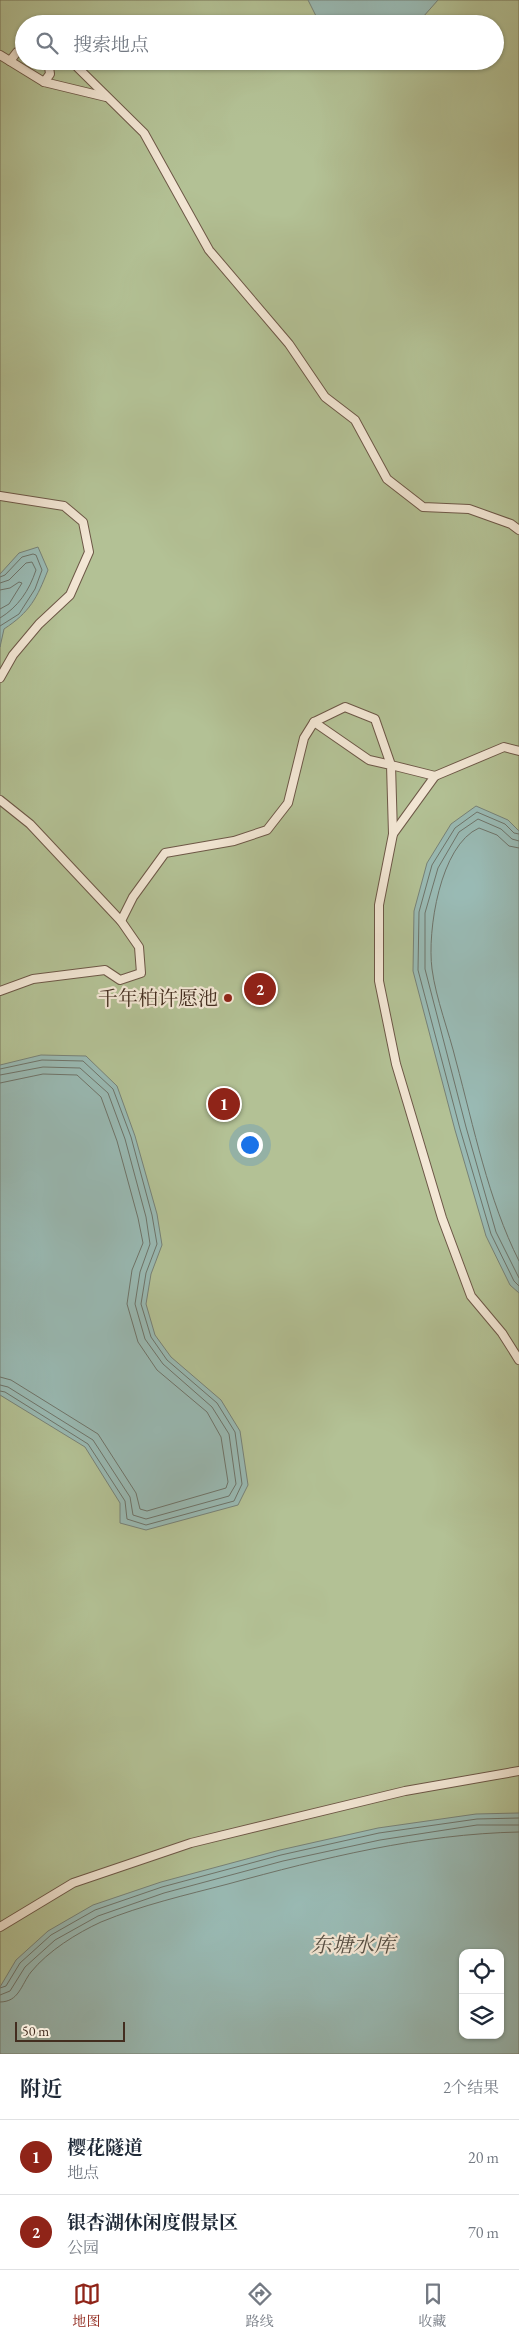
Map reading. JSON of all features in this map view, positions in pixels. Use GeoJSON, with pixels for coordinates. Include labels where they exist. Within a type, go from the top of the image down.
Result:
{"type":"FeatureCollection","features":[{"type":"Feature","properties":{"kind":"lane"},"geometry":{"type":"LineString","coordinates":[[0,55],[15,65]]}},
{"type":"Feature","properties":{"kind":"lane"},"geometry":{"type":"LineString","coordinates":[[10,62],[15,55]]}},
{"type":"Feature","properties":{"kind":"lane"},"geometry":{"type":"LineString","coordinates":[[24,70],[44,82],[107,97]]}},
{"type":"Feature","properties":{"kind":"lane"},"geometry":{"type":"LineString","coordinates":[[44,82],[50,74],[49,70]]}},
{"type":"Feature","properties":{"kind":"lane"},"geometry":{"type":"LineString","coordinates":[[80,70],[144,133],[209,250],[289,344],[325,397],[355,420],[387,479],[423,507],[469,509],[511,524],[519,530]]}},
{"type":"Feature","properties":{"kind":"lane"},"geometry":{"type":"LineString","coordinates":[[0,496],[64,506],[83,522],[89,552],[70,595],[39,624],[13,655],[0,678]]}},
{"type":"Feature","properties":{"kind":"lane"},"geometry":{"type":"LineString","coordinates":[[120,921],[133,897],[165,853],[234,841],[267,830],[288,803],[304,738],[314,722],[345,707],[375,719],[392,765],[393,834],[379,905],[379,981],[396,1064],[442,1218],[471,1296],[502,1333],[519,1360]]}},
{"type":"Feature","properties":{"kind":"lane"},"geometry":{"type":"LineString","coordinates":[[314,722],[369,760],[435,776]]}},
{"type":"Feature","properties":{"kind":"lane"},"geometry":{"type":"LineString","coordinates":[[393,834],[435,776],[504,746],[519,751]]}},
{"type":"Feature","properties":{"kind":"lane"},"geometry":{"type":"LineString","coordinates":[[0,800],[30,824],[120,921],[139,947],[141,973],[120,980],[104,970],[34,978],[0,991]]}},
{"type":"Feature","properties":{"kind":"lane"},"geometry":{"type":"LineString","coordinates":[[0,1927],[73,1883],[191,1843],[405,1792],[519,1770]]}},
{"type":"Feature","properties":{"kind":"green space"},"geometry":{"type":"Polygon","coordinates":[[[0,0],[519,0],[519,1917],[0,2054],[0,0]]]}},
{"type":"Feature","properties":{"kind":"water"},"geometry":{"type":"Polygon","coordinates":[[[308,0],[438,0],[425,15],[316,15],[308,0]]]}},
{"type":"Feature","properties":{"kind":"water"},"geometry":{"type":"Polygon","coordinates":[[[38,547],[48,570],[32,604],[20,617],[4,629],[0,647],[0,574],[19,553],[38,547]]]}},
{"type":"Feature","properties":{"kind":"water"},"geometry":{"type":"Polygon","coordinates":[[[476,806],[508,820],[519,831],[519,1293],[510,1285],[486,1236],[455,1130],[413,971],[414,911],[427,863],[451,824],[476,806]]]}},
{"type":"Feature","properties":{"kind":"water"},"geometry":{"type":"Polygon","coordinates":[[[41,1055],[86,1056],[117,1086],[135,1136],[157,1214],[162,1245],[151,1274],[146,1304],[155,1335],[171,1357],[221,1400],[240,1431],[248,1485],[238,1505],[146,1530],[120,1523],[120,1503],[85,1447],[0,1395],[0,1065],[41,1055]]]}},
{"type":"Feature","properties":{"kind":"water","name":"东塘水库"},"geometry":{"type":"Polygon","coordinates":[[[519,1813],[519,2054],[0,2054],[0,1987],[16,1960],[48,1931],[93,1905],[161,1882],[280,1850],[378,1828],[476,1814],[519,1813]]]}},
{"type":"Feature","properties":{"kind":"place","name":"银杏湖休闲度假景区"},"geometry":{"type":"Point","coordinates":[260,989]}},
{"type":"Feature","properties":{"kind":"place","name":"千年柏许愿池"},"geometry":{"type":"Point","coordinates":[228,998]}},
{"type":"Feature","properties":{"kind":"place","name":"樱花隧道"},"geometry":{"type":"Point","coordinates":[224,1104]}}]}
